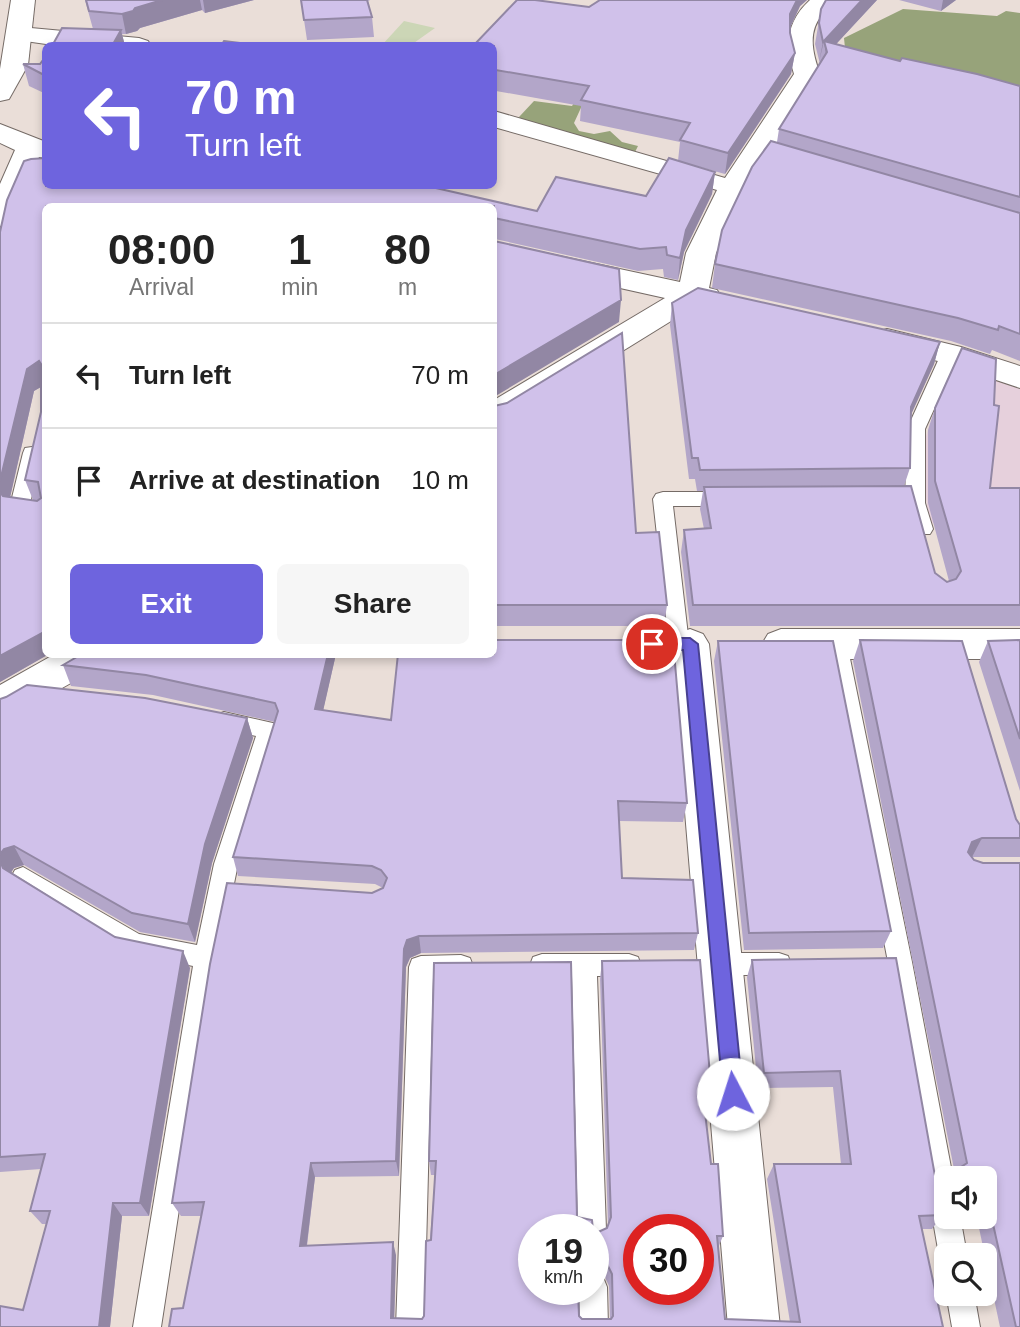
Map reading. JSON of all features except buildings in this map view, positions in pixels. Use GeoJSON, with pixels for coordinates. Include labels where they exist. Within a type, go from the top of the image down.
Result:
{"type":"FeatureCollection","features":[{"type":"Feature","properties":{"kind":"street"},"geometry":{"type":"LineString","coordinates":[[0,93],[15,65],[23,0]]}},
{"type":"Feature","properties":{"kind":"street"},"geometry":{"type":"LineString","coordinates":[[497,413],[693,294],[701,253],[732,188],[763,156],[807,75],[799,44],[808,17],[818,3],[827,0]]}},
{"type":"Feature","properties":{"kind":"street"},"geometry":{"type":"LineString","coordinates":[[20,34],[99,42]]}},
{"type":"Feature","properties":{"kind":"street"},"geometry":{"type":"LineString","coordinates":[[497,119],[732,188]]}},
{"type":"Feature","properties":{"kind":"street"},"geometry":{"type":"LineString","coordinates":[[0,132],[38,148],[0,217]]}},
{"type":"Feature","properties":{"kind":"street"},"geometry":{"type":"LineString","coordinates":[[497,252],[733,303]]}},
{"type":"Feature","properties":{"kind":"street"},"geometry":{"type":"LineString","coordinates":[[855,332],[950,354],[1020,377]]}},
{"type":"Feature","properties":{"kind":"street"},"geometry":{"type":"LineString","coordinates":[[639,644],[837,644],[965,657],[1020,644]]}},
{"type":"Feature","properties":{"kind":"street"},"geometry":{"type":"LineString","coordinates":[[711,644],[707,964],[754,1327]]}},
{"type":"Feature","properties":{"kind":"street"},"geometry":{"type":"LineString","coordinates":[[10,698],[82,658]]}},
{"type":"Feature","properties":{"kind":"lane"},"geometry":{"type":"LineString","coordinates":[[926,542],[909,498],[916,429],[950,354]]}},
{"type":"Feature","properties":{"kind":"lane"},"geometry":{"type":"LineString","coordinates":[[37,432],[19,510],[42,513]]}},
{"type":"Feature","properties":{"kind":"lane"},"geometry":{"type":"LineString","coordinates":[[711,644],[663,499],[743,499]]}},
{"type":"Feature","properties":{"kind":"lane"},"geometry":{"type":"LineString","coordinates":[[837,644],[900,962],[951,1243]]}},
{"type":"Feature","properties":{"kind":"lane"},"geometry":{"type":"LineString","coordinates":[[10,698],[60,696]]}},
{"type":"Feature","properties":{"kind":"lane"},"geometry":{"type":"LineString","coordinates":[[147,1327],[207,958],[226,864],[269,730],[204,717]]}},
{"type":"Feature","properties":{"kind":"lane"},"geometry":{"type":"LineString","coordinates":[[23,877],[134,944],[207,958]]}},
{"type":"Feature","properties":{"kind":"lane"},"geometry":{"type":"LineString","coordinates":[[222,888],[250,890]]}},
{"type":"Feature","properties":{"kind":"lane"},"geometry":{"type":"LineString","coordinates":[[873,963],[900,962]]}},
{"type":"Feature","properties":{"kind":"lane"},"geometry":{"type":"LineString","coordinates":[[707,964],[804,963]]}},
{"type":"Feature","properties":{"kind":"lane"},"geometry":{"type":"LineString","coordinates":[[516,965],[653,965]]}},
{"type":"Feature","properties":{"kind":"lane"},"geometry":{"type":"LineString","coordinates":[[584,965],[592,1214]]}},
{"type":"Feature","properties":{"kind":"lane"},"geometry":{"type":"LineString","coordinates":[[410,1327],[421,967],[489,966]]}},
{"type":"Feature","properties":{"kind":"lane"},"geometry":{"type":"LineString","coordinates":[[593,1305],[594,1327]]}},
{"type":"Feature","properties":{"kind":"lane"},"geometry":{"type":"LineString","coordinates":[[962,1306],[966,1327]]}},
{"type":"Feature","properties":{"kind":"shaded area"},"geometry":{"type":"Polygon","coordinates":[[[976,374],[1020,389],[1020,500],[984,524],[929,523],[921,452],[934,411],[976,374]]]}},
{"type":"Feature","properties":{"kind":"green space"},"geometry":{"type":"Polygon","coordinates":[[[903,9],[997,16],[1006,11],[1020,13],[1020,104],[845,48],[844,38],[903,9]]]}},
{"type":"Feature","properties":{"kind":"green space"},"geometry":{"type":"Polygon","coordinates":[[[404,21],[435,28],[415,42],[385,42],[404,21]]]}},
{"type":"Feature","properties":{"kind":"green space"},"geometry":{"type":"Polygon","coordinates":[[[590,77],[585,99],[574,123],[579,131],[594,134],[610,131],[622,142],[638,146],[635,152],[521,121],[519,117],[534,101],[572,106],[590,77]]]}},
{"type":"Feature","properties":{"kind":"route"},"geometry":{"type":"LineString","coordinates":[[652,644],[690,644],[733,1094]]}}]}
